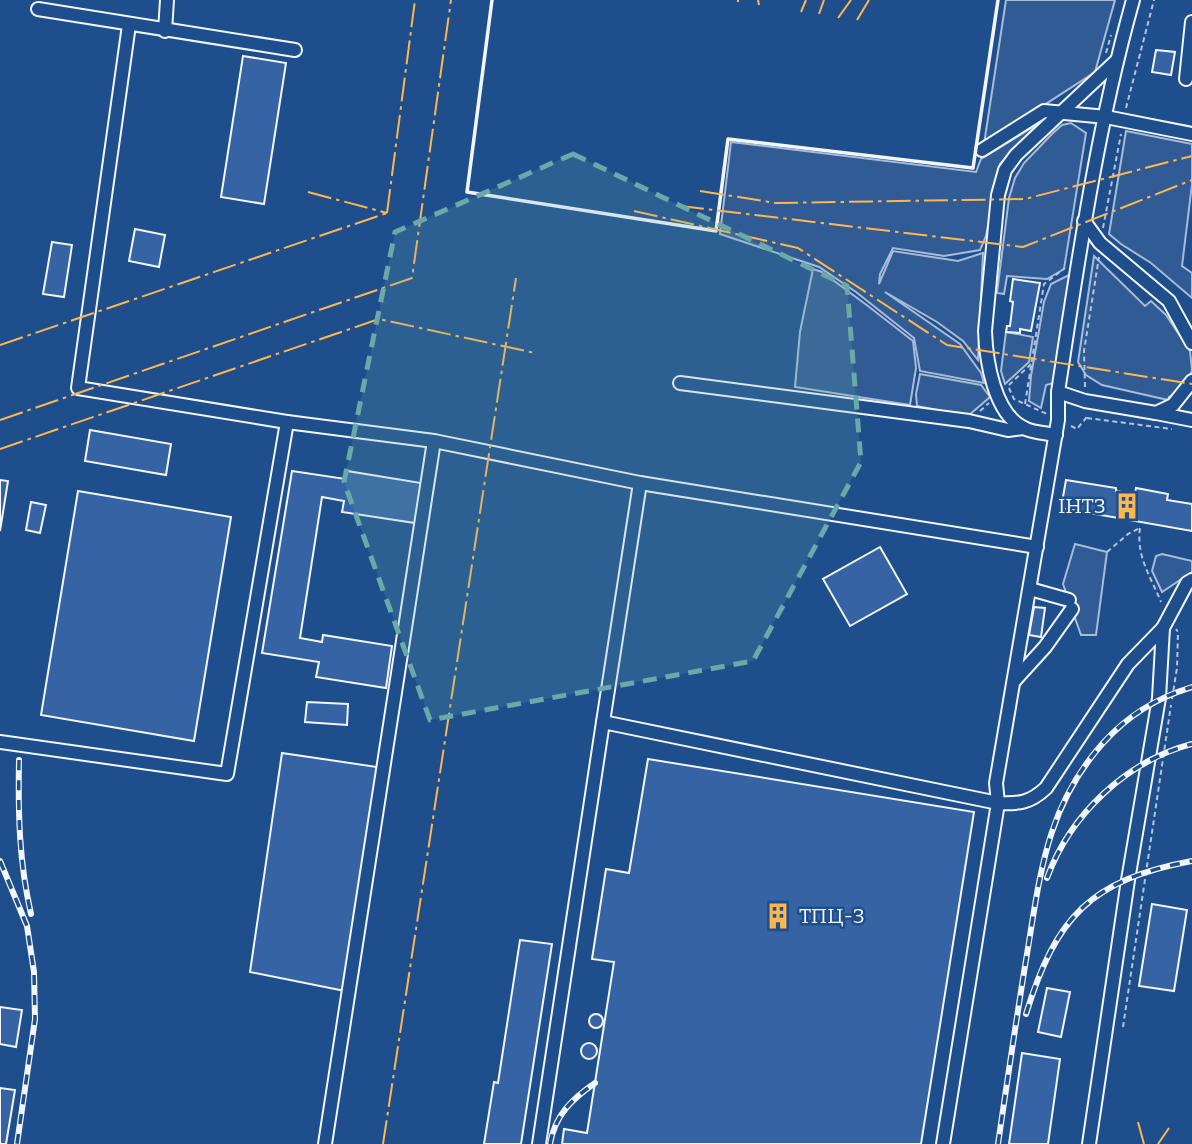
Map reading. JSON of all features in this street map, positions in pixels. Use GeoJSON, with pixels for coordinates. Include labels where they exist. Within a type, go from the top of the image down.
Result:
{"type":"FeatureCollection","features":[{"type":"Feature","properties":{"kind":"street"},"geometry":{"type":"LineString","coordinates":[[164,31],[167,0]]}},
{"type":"Feature","properties":{"kind":"street"},"geometry":{"type":"LineString","coordinates":[[943,1144],[998,803],[996,783],[1056,435],[1058,392],[1084,221],[1116,61],[1133,0]]}},
{"type":"Feature","properties":{"kind":"street"},"geometry":{"type":"LineString","coordinates":[[38,9],[295,50]]}},
{"type":"Feature","properties":{"kind":"street"},"geometry":{"type":"LineString","coordinates":[[1186,79],[1192,22]]}},
{"type":"Feature","properties":{"kind":"street"},"geometry":{"type":"LineString","coordinates":[[129,25],[78,388],[287,422],[433,441],[640,483],[1037,547]]}},
{"type":"Feature","properties":{"kind":"street"},"geometry":{"type":"LineString","coordinates":[[1024,428],[1004,409],[991,377],[985,351],[998,195],[1005,170],[1016,155],[1116,61]]}},
{"type":"Feature","properties":{"kind":"street"},"geometry":{"type":"LineString","coordinates":[[982,150],[1044,111],[1106,117],[1192,134]]}},
{"type":"Feature","properties":{"kind":"street"},"geometry":{"type":"LineString","coordinates":[[1084,221],[1100,243],[1192,320]]}},
{"type":"Feature","properties":{"kind":"street"},"geometry":{"type":"LineString","coordinates":[[1169,302],[1192,343]]}},
{"type":"Feature","properties":{"kind":"street"},"geometry":{"type":"LineString","coordinates":[[1156,413],[1173,405],[1192,381]]}},
{"type":"Feature","properties":{"kind":"street"},"geometry":{"type":"LineString","coordinates":[[680,383],[969,421],[1008,430],[1024,428],[1056,435]]}},
{"type":"Feature","properties":{"kind":"street"},"geometry":{"type":"LineString","coordinates":[[1058,392],[1085,401],[1192,420]]}},
{"type":"Feature","properties":{"kind":"street"},"geometry":{"type":"LineString","coordinates":[[0,742],[227,774],[287,422]]}},
{"type":"Feature","properties":{"kind":"street"},"geometry":{"type":"LineString","coordinates":[[325,1144],[433,441]]}},
{"type":"Feature","properties":{"kind":"street"},"geometry":{"type":"LineString","coordinates":[[539,1144],[640,483]]}},
{"type":"Feature","properties":{"kind":"street"},"geometry":{"type":"LineString","coordinates":[[603,722],[998,803],[1023,804],[1035,799],[1046,788],[1128,664],[1166,623],[1187,583],[1192,580]]}},
{"type":"Feature","properties":{"kind":"street"},"geometry":{"type":"LineString","coordinates":[[1014,680],[1045,647],[1071,604],[1030,589]]}},
{"type":"Feature","properties":{"kind":"street"},"geometry":{"type":"LineString","coordinates":[[1089,1144],[1128,880],[1157,711],[1166,623]]}},
{"type":"Feature","properties":{"kind":"path"},"geometry":{"type":"LineString","coordinates":[[1077,429],[1086,418],[1084,351],[1100,243],[1123,120],[1154,0]]}},
{"type":"Feature","properties":{"kind":"path"},"geometry":{"type":"LineString","coordinates":[[1025,404],[1044,285],[1067,266]]}},
{"type":"Feature","properties":{"kind":"path"},"geometry":{"type":"LineString","coordinates":[[1031,364],[1008,386],[1014,399],[1049,416]]}},
{"type":"Feature","properties":{"kind":"path"},"geometry":{"type":"LineString","coordinates":[[1086,418],[1179,430]]}},
{"type":"Feature","properties":{"kind":"path"},"geometry":{"type":"LineString","coordinates":[[1107,552],[1128,534],[1140,528],[1138,542],[1141,557],[1166,623],[1178,632],[1177,668],[1123,1027]]}},
{"type":"Feature","properties":{"kind":"highlighted area"},"geometry":{"type":"Polygon","coordinates":[[[573,154],[847,286],[861,462],[753,661],[430,720],[344,482],[395,232],[573,154]]]}},
{"type":"Feature","properties":{"kind":"shaded area"},"geometry":{"type":"Polygon","coordinates":[[[1006,0],[1115,0],[1095,72],[984,144],[1006,0]]]}},
{"type":"Feature","properties":{"kind":"shaded area"},"geometry":{"type":"Polygon","coordinates":[[[1071,123],[1086,133],[1064,269],[1047,279],[1007,276],[1004,294],[997,293],[1009,198],[1015,178],[1024,163],[1052,134],[1062,125],[1071,123]]]}},
{"type":"Feature","properties":{"kind":"shaded area"},"geometry":{"type":"Polygon","coordinates":[[[1038,124],[1000,164],[986,236],[980,250],[944,256],[893,248],[880,274],[879,284],[893,251],[958,261],[983,253],[978,360],[963,341],[937,322],[885,292],[960,344],[981,373],[984,383],[920,371],[914,338],[856,292],[819,267],[720,234],[731,142],[976,172],[981,159],[1038,124]]]}},
{"type":"Feature","properties":{"kind":"shaded area"},"geometry":{"type":"Polygon","coordinates":[[[1126,131],[1192,144],[1192,184],[1182,266],[1192,273],[1192,298],[1151,263],[1109,234],[1126,131]]]}},
{"type":"Feature","properties":{"kind":"shaded area"},"geometry":{"type":"Polygon","coordinates":[[[1094,256],[1145,306],[1151,301],[1166,315],[1190,351],[1192,370],[1189,379],[1181,391],[1168,400],[1102,385],[1086,375],[1078,362],[1094,256]]]}},
{"type":"Feature","properties":{"kind":"shaded area"},"geometry":{"type":"Polygon","coordinates":[[[813,269],[822,272],[913,341],[916,368],[910,405],[795,387],[800,332],[813,269]]]}},
{"type":"Feature","properties":{"kind":"shaded area"},"geometry":{"type":"Polygon","coordinates":[[[1073,273],[1057,382],[1046,385],[1041,408],[1029,401],[1044,302],[1051,284],[1073,273]]]}},
{"type":"Feature","properties":{"kind":"shaded area"},"geometry":{"type":"Polygon","coordinates":[[[1006,332],[1033,337],[1029,362],[1005,384],[1001,371],[1006,332]]]}},
{"type":"Feature","properties":{"kind":"shaded area"},"geometry":{"type":"Polygon","coordinates":[[[920,374],[981,385],[990,397],[968,416],[917,406],[916,394],[920,374]]]}},
{"type":"Feature","properties":{"kind":"shaded area"},"geometry":{"type":"Polygon","coordinates":[[[1075,544],[1107,552],[1096,635],[1081,635],[1063,584],[1075,544]]]}},
{"type":"Feature","properties":{"kind":"shaded area"},"geometry":{"type":"Polygon","coordinates":[[[1162,554],[1192,561],[1192,572],[1162,592],[1152,571],[1156,556],[1162,554]]]}},
{"type":"Feature","properties":{"kind":"building"},"geometry":{"type":"Polygon","coordinates":[[[1156,50],[1175,52],[1171,75],[1152,72],[1156,50]]]}},
{"type":"Feature","properties":{"kind":"building"},"geometry":{"type":"Polygon","coordinates":[[[243,56],[286,63],[264,204],[221,197],[243,56]]]}},
{"type":"Feature","properties":{"kind":"building"},"geometry":{"type":"Polygon","coordinates":[[[135,229],[165,235],[159,267],[129,261],[135,229]]]}},
{"type":"Feature","properties":{"kind":"building"},"geometry":{"type":"Polygon","coordinates":[[[52,242],[72,245],[64,297],[43,294],[52,242]]]}},
{"type":"Feature","properties":{"kind":"building"},"geometry":{"type":"Polygon","coordinates":[[[1013,279],[1040,283],[1031,331],[1020,329],[1020,333],[1006,332],[1007,326],[1010,326],[1013,279]]]}},
{"type":"Feature","properties":{"kind":"building"},"geometry":{"type":"Polygon","coordinates":[[[90,430],[171,444],[166,475],[85,461],[90,430]]]}},
{"type":"Feature","properties":{"kind":"building"},"geometry":{"type":"Polygon","coordinates":[[[292,471],[345,479],[347,471],[421,483],[415,523],[342,512],[344,501],[322,497],[300,638],[322,642],[323,635],[392,646],[386,688],[316,677],[319,662],[262,653],[292,471]]]}},
{"type":"Feature","properties":{"kind":"building"},"geometry":{"type":"Polygon","coordinates":[[[0,480],[8,481],[0,531],[0,480]]]}},
{"type":"Feature","properties":{"kind":"building","name":"ІНТЗ"},"geometry":{"type":"Polygon","coordinates":[[[1066,480],[1116,488],[1116,491],[1135,494],[1136,488],[1168,494],[1167,500],[1192,504],[1192,531],[1061,508],[1066,480]]]}},
{"type":"Feature","properties":{"kind":"building"},"geometry":{"type":"Polygon","coordinates":[[[78,491],[231,517],[194,741],[41,715],[78,491]]]}},
{"type":"Feature","properties":{"kind":"building"},"geometry":{"type":"Polygon","coordinates":[[[31,502],[46,505],[40,533],[26,530],[31,502]]]}},
{"type":"Feature","properties":{"kind":"building"},"geometry":{"type":"Polygon","coordinates":[[[880,547],[907,594],[850,626],[823,579],[880,547]]]}},
{"type":"Feature","properties":{"kind":"building"},"geometry":{"type":"Polygon","coordinates":[[[1034,607],[1045,608],[1041,637],[1029,635],[1034,607]]]}},
{"type":"Feature","properties":{"kind":"building"},"geometry":{"type":"Polygon","coordinates":[[[307,702],[348,704],[347,725],[305,722],[307,702]]]}},
{"type":"Feature","properties":{"kind":"building"},"geometry":{"type":"Polygon","coordinates":[[[282,753],[377,767],[345,991],[250,972],[282,753]]]}},
{"type":"Feature","properties":{"kind":"building","name":"ТПЦ-3"},"geometry":{"type":"Polygon","coordinates":[[[648,759],[974,812],[921,1144],[562,1144],[564,1129],[587,1133],[614,962],[592,959],[606,869],[629,873],[648,759]]]}},
{"type":"Feature","properties":{"kind":"building"},"geometry":{"type":"Polygon","coordinates":[[[1152,904],[1187,910],[1174,991],[1139,986],[1152,904]]]}},
{"type":"Feature","properties":{"kind":"building"},"geometry":{"type":"Polygon","coordinates":[[[520,940],[552,944],[521,1144],[484,1144],[494,1082],[498,1083],[520,940]]]}},
{"type":"Feature","properties":{"kind":"building"},"geometry":{"type":"Polygon","coordinates":[[[1047,988],[1070,992],[1061,1037],[1038,1032],[1047,988]]]}},
{"type":"Feature","properties":{"kind":"building"},"geometry":{"type":"Polygon","coordinates":[[[0,1007],[22,1010],[16,1047],[0,1044],[0,1007]]]}},
{"type":"Feature","properties":{"kind":"building"},"geometry":{"type":"Polygon","coordinates":[[[596,1014],[601,1016],[601,1026],[596,1028],[591,1026],[589,1021],[591,1016],[596,1014]]]}},
{"type":"Feature","properties":{"kind":"building"},"geometry":{"type":"Polygon","coordinates":[[[589,1043],[595,1045],[595,1057],[589,1059],[583,1057],[581,1051],[583,1045],[589,1043]]]}},
{"type":"Feature","properties":{"kind":"building"},"geometry":{"type":"Polygon","coordinates":[[[1022,1053],[1060,1059],[1048,1144],[1009,1144],[1022,1053]]]}},
{"type":"Feature","properties":{"kind":"building"},"geometry":{"type":"Polygon","coordinates":[[[0,1088],[15,1090],[6,1144],[0,1144],[0,1088]]]}},
{"type":"Feature","properties":{"kind":"railway"},"geometry":{"type":"LineString","coordinates":[[998,1144],[1041,872],[1057,818],[1068,793],[1084,768],[1122,724],[1166,696],[1192,687]]}},
{"type":"Feature","properties":{"kind":"railway"},"geometry":{"type":"LineString","coordinates":[[1047,878],[1070,833],[1103,794],[1145,763],[1192,744]]}},
{"type":"Feature","properties":{"kind":"railway"},"geometry":{"type":"LineString","coordinates":[[19,760],[20,837],[31,914]]}},
{"type":"Feature","properties":{"kind":"railway"},"geometry":{"type":"LineString","coordinates":[[0,861],[27,926],[34,972],[35,1019],[17,1144]]}},
{"type":"Feature","properties":{"kind":"railway"},"geometry":{"type":"LineString","coordinates":[[1026,1014],[1050,952],[1082,908],[1127,879],[1192,861]]}},
{"type":"Feature","properties":{"kind":"railway"},"geometry":{"type":"LineString","coordinates":[[550,1144],[560,1116],[579,1095],[595,1083]]}},
{"type":"Feature","properties":{"kind":"wall"},"geometry":{"type":"LineString","coordinates":[[492,0],[467,192],[716,231],[728,139],[973,168],[998,0]]}},
{"type":"Feature","properties":{"kind":"power"},"geometry":{"type":"LineString","coordinates":[[387,213],[415,0]]}},
{"type":"Feature","properties":{"kind":"power"},"geometry":{"type":"LineString","coordinates":[[0,420],[412,278],[451,0]]}},
{"type":"Feature","properties":{"kind":"power"},"geometry":{"type":"LineString","coordinates":[[758,0],[759,5]]}},
{"type":"Feature","properties":{"kind":"power"},"geometry":{"type":"LineString","coordinates":[[801,12],[806,0]]}},
{"type":"Feature","properties":{"kind":"power"},"geometry":{"type":"LineString","coordinates":[[819,14],[824,0]]}},
{"type":"Feature","properties":{"kind":"power"},"geometry":{"type":"LineString","coordinates":[[838,18],[851,0]]}},
{"type":"Feature","properties":{"kind":"power"},"geometry":{"type":"LineString","coordinates":[[857,20],[869,0]]}},
{"type":"Feature","properties":{"kind":"power"},"geometry":{"type":"LineString","coordinates":[[700,191],[776,203],[1025,199],[1192,156]]}},
{"type":"Feature","properties":{"kind":"power"},"geometry":{"type":"LineString","coordinates":[[680,206],[1023,247],[1192,180]]}},
{"type":"Feature","properties":{"kind":"power"},"geometry":{"type":"LineString","coordinates":[[308,192],[387,213]]}},
{"type":"Feature","properties":{"kind":"power"},"geometry":{"type":"LineString","coordinates":[[634,211],[798,248],[947,345],[1192,384]]}},
{"type":"Feature","properties":{"kind":"power"},"geometry":{"type":"LineString","coordinates":[[0,345],[387,213]]}},
{"type":"Feature","properties":{"kind":"power"},"geometry":{"type":"LineString","coordinates":[[383,1144],[516,278]]}},
{"type":"Feature","properties":{"kind":"power"},"geometry":{"type":"LineString","coordinates":[[0,449],[379,319],[535,353]]}},
{"type":"Feature","properties":{"kind":"power"},"geometry":{"type":"LineString","coordinates":[[1138,1122],[1144,1144]]}},
{"type":"Feature","properties":{"kind":"power"},"geometry":{"type":"LineString","coordinates":[[1158,1144],[1169,1128]]}},
{"type":"Feature","properties":{"kind":"place","name":"ІНТЗ"},"geometry":{"type":"Point","coordinates":[1127,506]}},
{"type":"Feature","properties":{"kind":"place","name":"ТПЦ-3"},"geometry":{"type":"Point","coordinates":[778,916]}}]}
